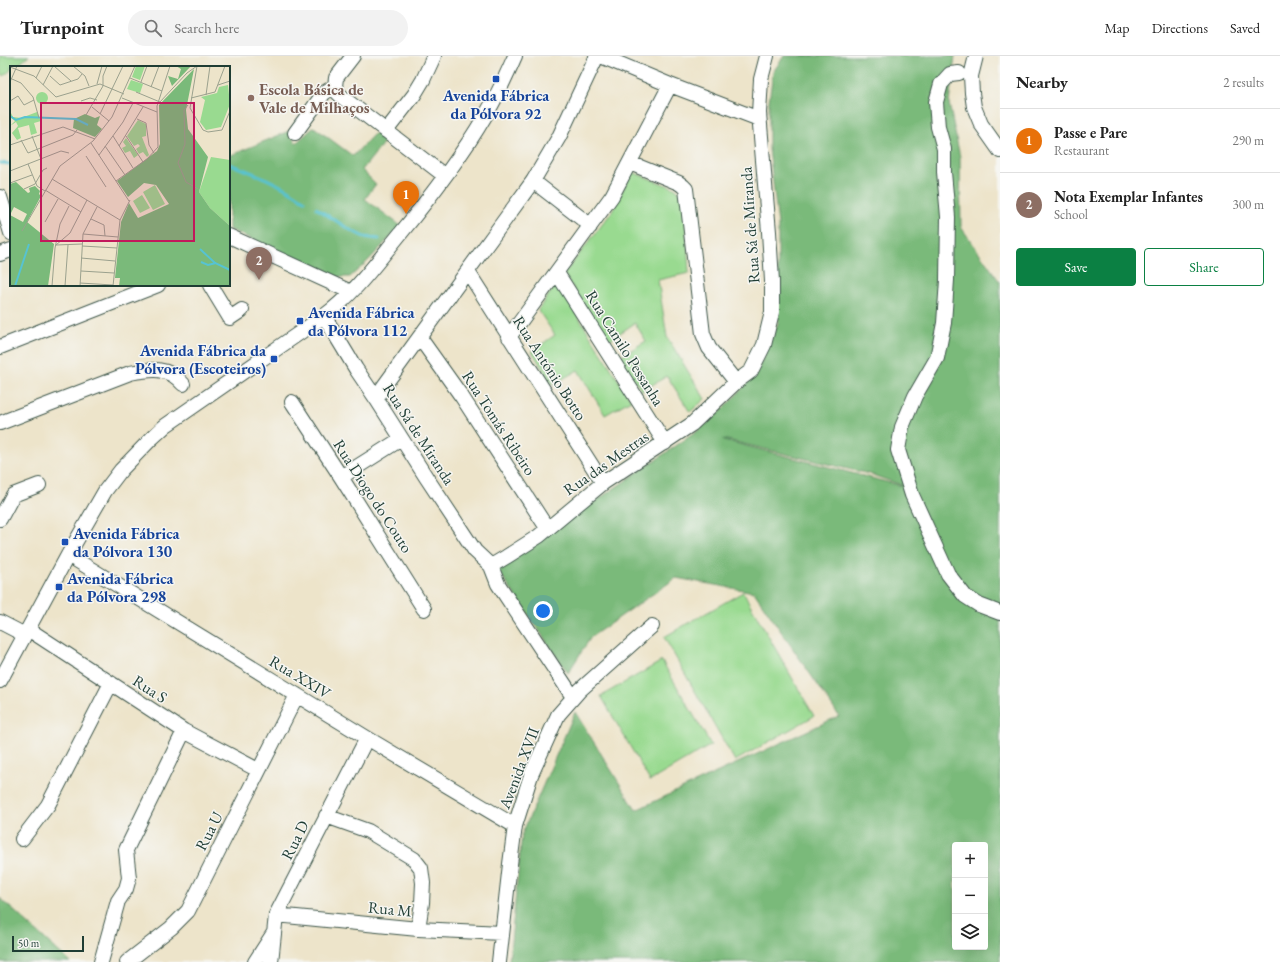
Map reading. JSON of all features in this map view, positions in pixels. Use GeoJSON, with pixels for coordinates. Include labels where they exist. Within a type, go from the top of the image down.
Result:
{"type":"FeatureCollection","features":[{"type":"Feature","properties":{"kind":"street"},"geometry":{"type":"LineString","coordinates":[[353,56],[336,78],[335,86],[338,93],[445,176]]}},
{"type":"Feature","properties":{"kind":"street"},"geometry":{"type":"LineString","coordinates":[[386,131],[417,90],[434,56]]}},
{"type":"Feature","properties":{"kind":"street"},"geometry":{"type":"LineString","coordinates":[[0,681],[68,555],[105,491],[121,470],[152,438],[172,421],[337,307],[388,249],[424,205],[445,176],[485,116],[504,82],[515,56]]}},
{"type":"Feature","properties":{"kind":"street"},"geometry":{"type":"LineString","coordinates":[[377,400],[381,390],[533,182],[559,137],[597,56]]}},
{"type":"Feature","properties":{"kind":"street"},"geometry":{"type":"LineString","coordinates":[[600,56],[759,120]]}},
{"type":"Feature","properties":{"kind":"street"},"geometry":{"type":"LineString","coordinates":[[976,56],[971,76],[974,106],[981,124],[1000,151]]}},
{"type":"Feature","properties":{"kind":"street","name":"Rua Sá de Miranda"},"geometry":{"type":"LineString","coordinates":[[736,382],[751,371],[764,345],[772,312],[769,232],[759,120],[761,79],[768,59]]}},
{"type":"Feature","properties":{"kind":"street"},"geometry":{"type":"LineString","coordinates":[[959,73],[950,74],[941,84],[936,102],[938,127],[944,149],[944,172],[948,217],[947,280],[944,323],[937,358],[915,396],[902,427],[898,450],[912,495],[948,574],[965,596],[979,605],[1000,613]]}},
{"type":"Feature","properties":{"kind":"street"},"geometry":{"type":"LineString","coordinates":[[509,337],[612,196],[670,85]]}},
{"type":"Feature","properties":{"kind":"street"},"geometry":{"type":"LineString","coordinates":[[295,133],[324,93],[335,86]]}},
{"type":"Feature","properties":{"kind":"street"},"geometry":{"type":"LineString","coordinates":[[630,163],[679,183],[686,189],[703,334],[709,348],[736,382]]}},
{"type":"Feature","properties":{"kind":"street"},"geometry":{"type":"LineString","coordinates":[[533,182],[586,222],[590,227]]}},
{"type":"Feature","properties":{"kind":"street"},"geometry":{"type":"LineString","coordinates":[[0,197],[10,230]]}},
{"type":"Feature","properties":{"kind":"street"},"geometry":{"type":"LineString","coordinates":[[230,238],[351,292]]}},
{"type":"Feature","properties":{"kind":"street"},"geometry":{"type":"LineString","coordinates":[[0,254],[10,250]]}},
{"type":"Feature","properties":{"kind":"street","name":"Rua António Botto"},"geometry":{"type":"LineString","coordinates":[[468,272],[603,483]]}},
{"type":"Feature","properties":{"kind":"street","name":"Rua Camilo Pessanha"},"geometry":{"type":"LineString","coordinates":[[557,273],[665,443]]}},
{"type":"Feature","properties":{"kind":"street"},"geometry":{"type":"LineString","coordinates":[[0,347],[155,286]]}},
{"type":"Feature","properties":{"kind":"street"},"geometry":{"type":"LineString","coordinates":[[211,286],[230,318],[242,310]]}},
{"type":"Feature","properties":{"kind":"street","name":"Rua Sá de Miranda"},"geometry":{"type":"LineString","coordinates":[[324,316],[352,364],[475,550],[491,566]]}},
{"type":"Feature","properties":{"kind":"street","name":"Rua Tomás Ribeiro"},"geometry":{"type":"LineString","coordinates":[[420,338],[462,397],[547,528]]}},
{"type":"Feature","properties":{"kind":"street"},"geometry":{"type":"LineString","coordinates":[[0,422],[130,373],[144,370],[165,371],[178,378],[182,384]]}},
{"type":"Feature","properties":{"kind":"street","name":"Rua das Mestras"},"geometry":{"type":"LineString","coordinates":[[491,566],[547,528],[603,483],[692,424],[736,382]]}},
{"type":"Feature","properties":{"kind":"street","name":"Rua Diogo do Couto"},"geometry":{"type":"LineString","coordinates":[[292,402],[424,609]]}},
{"type":"Feature","properties":{"kind":"street"},"geometry":{"type":"LineString","coordinates":[[341,477],[401,439]]}},
{"type":"Feature","properties":{"kind":"street"},"geometry":{"type":"LineString","coordinates":[[0,519],[13,495],[39,485]]}},
{"type":"Feature","properties":{"kind":"street","name":"Rua XXIV"},"geometry":{"type":"LineString","coordinates":[[68,555],[367,738],[515,826]]}},
{"type":"Feature","properties":{"kind":"street"},"geometry":{"type":"LineString","coordinates":[[491,566],[498,584],[577,694]]}},
{"type":"Feature","properties":{"kind":"street","name":"Rua S"},"geometry":{"type":"LineString","coordinates":[[0,622],[26,632],[111,683],[184,731],[258,770]]}},
{"type":"Feature","properties":{"kind":"street","name":"Avenida XVII"},"geometry":{"type":"LineString","coordinates":[[499,962],[515,826],[531,775],[558,715],[577,694],[652,626]]}},
{"type":"Feature","properties":{"kind":"street"},"geometry":{"type":"LineString","coordinates":[[22,839],[48,805],[111,683]]}},
{"type":"Feature","properties":{"kind":"street","name":"Rua U"},"geometry":{"type":"LineString","coordinates":[[127,962],[172,928],[188,911],[297,695]]}},
{"type":"Feature","properties":{"kind":"street"},"geometry":{"type":"LineString","coordinates":[[101,962],[118,901],[126,889],[129,878],[126,850],[184,731]]}},
{"type":"Feature","properties":{"kind":"street","name":"Rua D"},"geometry":{"type":"LineString","coordinates":[[271,962],[276,915],[367,738]]}},
{"type":"Feature","properties":{"kind":"street"},"geometry":{"type":"LineString","coordinates":[[326,816],[368,831],[414,859],[421,868],[423,884],[418,928]]}},
{"type":"Feature","properties":{"kind":"street","name":"Rua M"},"geometry":{"type":"LineString","coordinates":[[276,915],[418,928],[502,933]]}},
{"type":"Feature","properties":{"kind":"street"},"geometry":{"type":"LineString","coordinates":[[254,962],[273,934]]}},
{"type":"Feature","properties":{"kind":"green space"},"geometry":{"type":"Polygon","coordinates":[[[0,56],[29,56],[16,66],[10,66],[10,71],[3,76],[0,72],[0,56]]]}},
{"type":"Feature","properties":{"kind":"green space"},"geometry":{"type":"Polygon","coordinates":[[[784,56],[955,56],[949,103],[960,157],[961,227],[1000,282],[1000,962],[509,962],[522,834],[575,712],[636,810],[839,716],[754,592],[676,578],[591,637],[568,673],[497,569],[696,432],[719,413],[756,374],[778,324],[778,224],[769,149],[769,101],[773,72],[784,56]],[[723,439],[914,489],[869,474],[723,439]]]}},
{"type":"Feature","properties":{"kind":"green space"},"geometry":{"type":"Polygon","coordinates":[[[314,127],[353,156],[375,133],[386,140],[362,170],[376,184],[365,199],[401,226],[366,263],[350,277],[336,277],[230,229],[230,156],[289,131],[296,143],[314,127]]]}},
{"type":"Feature","properties":{"kind":"green space"},"geometry":{"type":"Polygon","coordinates":[[[632,172],[674,188],[684,196],[689,273],[658,280],[667,337],[705,399],[690,412],[667,376],[642,391],[618,358],[646,341],[635,323],[608,341],[564,274],[611,213],[632,172]]]}},
{"type":"Feature","properties":{"kind":"green space"},"geometry":{"type":"Polygon","coordinates":[[[557,283],[631,400],[605,415],[578,370],[552,385],[532,351],[555,335],[538,310],[557,283]]]}},
{"type":"Feature","properties":{"kind":"green space"},"geometry":{"type":"Polygon","coordinates":[[[743,592],[814,716],[735,761],[664,637],[743,592]]]}},
{"type":"Feature","properties":{"kind":"green space"},"geometry":{"type":"Polygon","coordinates":[[[662,661],[711,745],[650,781],[601,696],[662,661]]]}},
{"type":"Feature","properties":{"kind":"green space"},"geometry":{"type":"Polygon","coordinates":[[[0,898],[70,962],[0,962],[0,898]]]}},
{"type":"Feature","properties":{"kind":"waterway"},"geometry":{"type":"LineString","coordinates":[[0,163],[10,164]]}},
{"type":"Feature","properties":{"kind":"waterway"},"geometry":{"type":"LineString","coordinates":[[230,164],[287,189],[305,201]]}},
{"type":"Feature","properties":{"kind":"waterway"},"geometry":{"type":"LineString","coordinates":[[316,208],[364,237],[379,239]]}},
{"type":"Feature","properties":{"kind":"place","name":"Avenida Fábrica da Pólvora 92"},"geometry":{"type":"Point","coordinates":[496,79]}},
{"type":"Feature","properties":{"kind":"place","name":"Escola Básica de Vale de Milhaços"},"geometry":{"type":"Point","coordinates":[251,98]}},
{"type":"Feature","properties":{"kind":"place","name":"Passe e Pare"},"geometry":{"type":"Point","coordinates":[406,214]}},
{"type":"Feature","properties":{"kind":"place","name":"Nota Exemplar Infantes"},"geometry":{"type":"Point","coordinates":[259,280]}},
{"type":"Feature","properties":{"kind":"place","name":"Avenida Fábrica da Pólvora 112"},"geometry":{"type":"Point","coordinates":[300,321]}},
{"type":"Feature","properties":{"kind":"place","name":"Avenida Fábrica da Pólvora (Escoteiros)"},"geometry":{"type":"Point","coordinates":[274,359]}},
{"type":"Feature","properties":{"kind":"place","name":"Avenida Fábrica da Pólvora 130"},"geometry":{"type":"Point","coordinates":[65,542]}},
{"type":"Feature","properties":{"kind":"place","name":"Avenida Fábrica da Pólvora 298"},"geometry":{"type":"Point","coordinates":[59,587]}}]}
